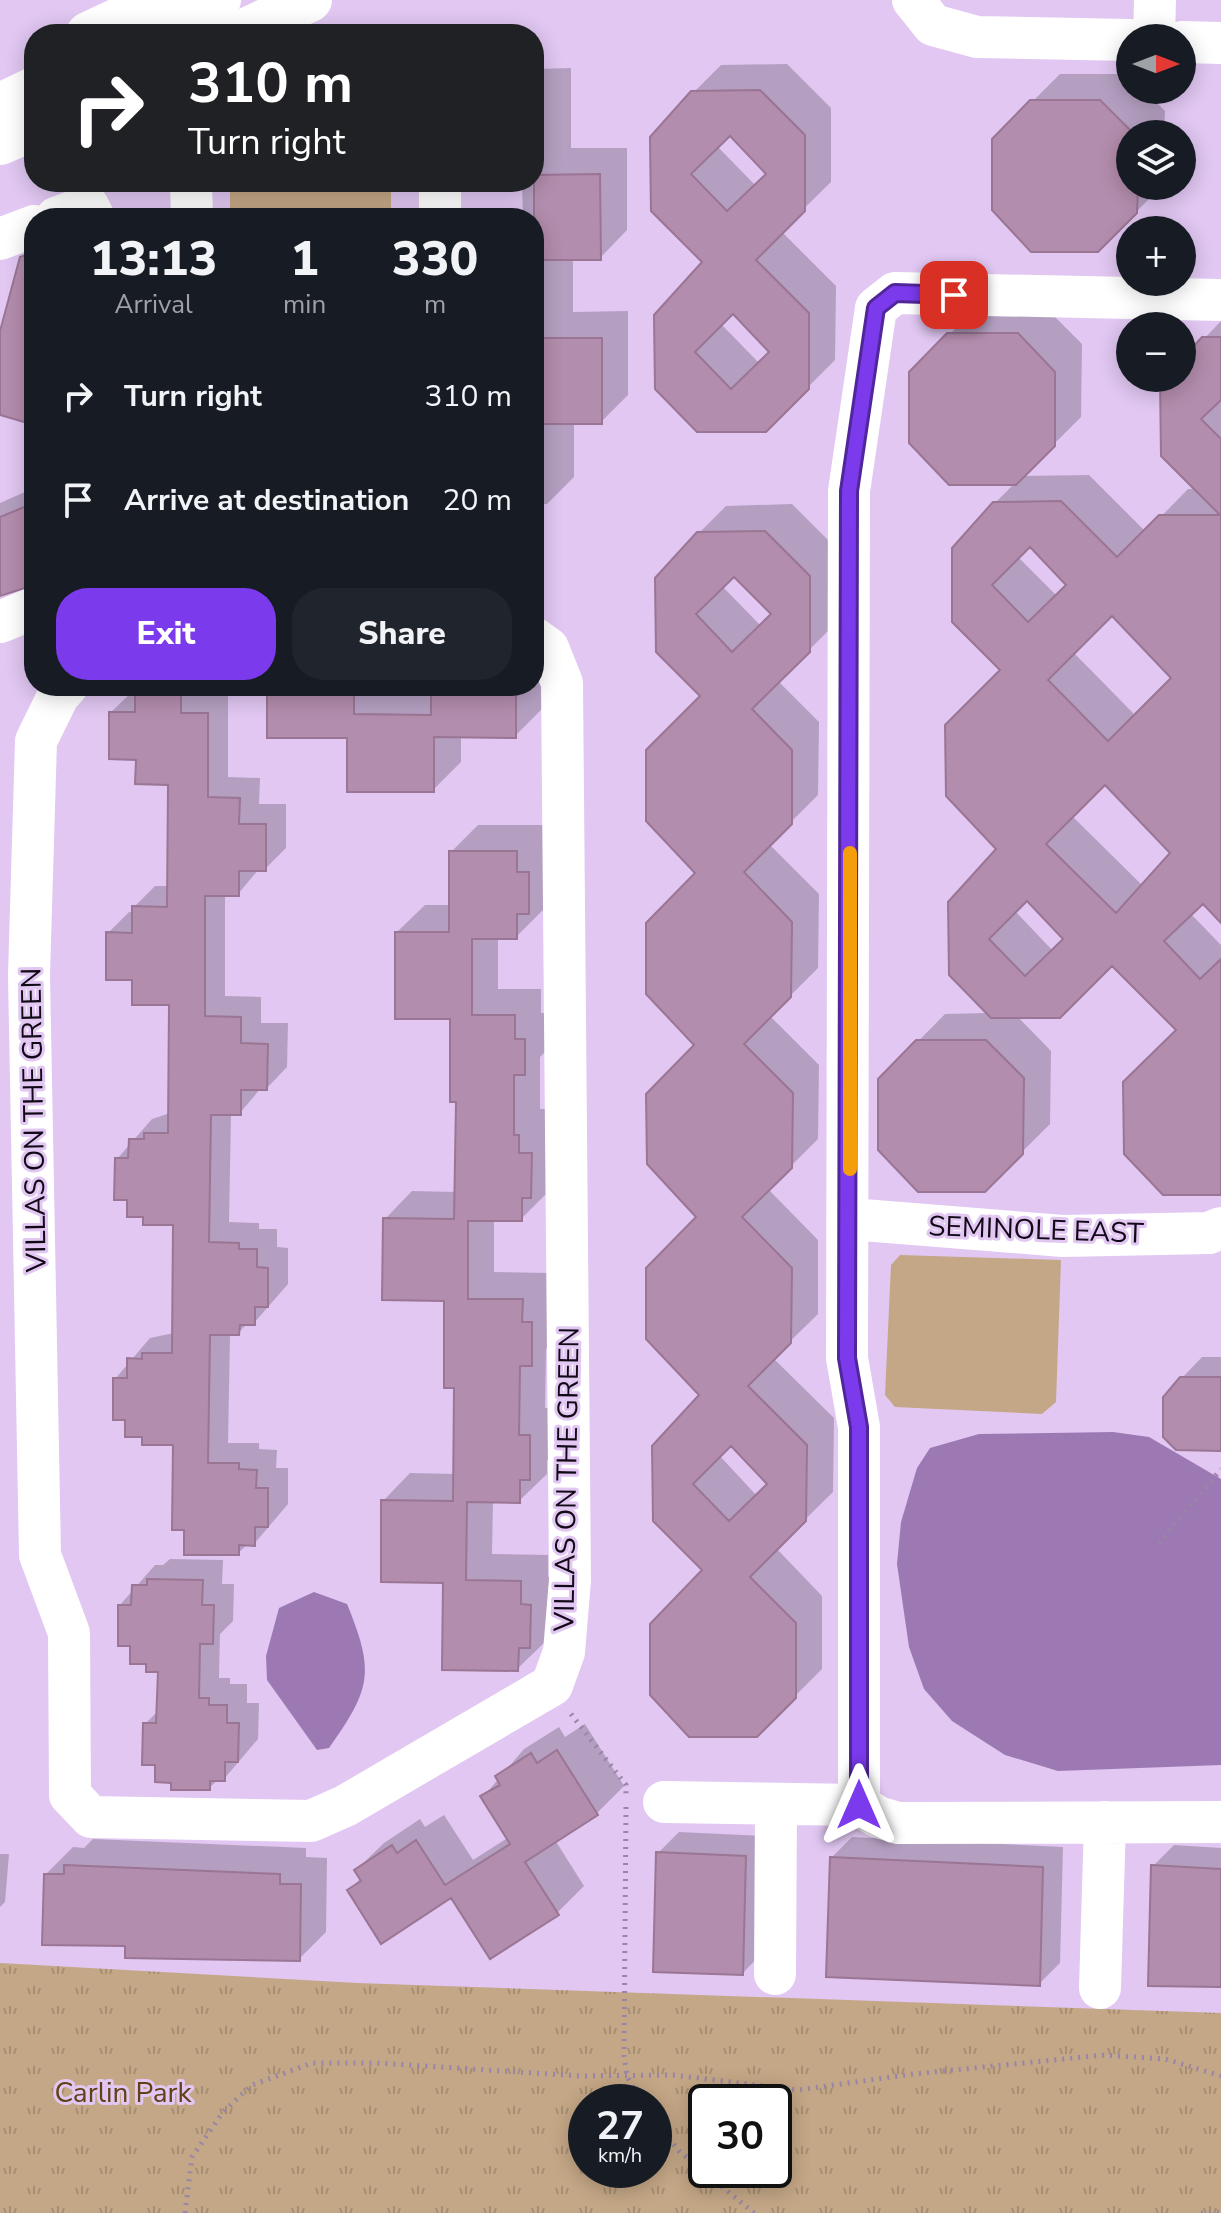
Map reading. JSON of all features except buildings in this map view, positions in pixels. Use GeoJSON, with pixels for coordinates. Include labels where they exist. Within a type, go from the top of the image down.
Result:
{"type":"FeatureCollection","features":[{"type":"Feature","properties":{"kind":"main road"},"geometry":{"type":"LineString","coordinates":[[128,17],[219,0]]}},
{"type":"Feature","properties":{"kind":"main road"},"geometry":{"type":"LineString","coordinates":[[258,24],[310,0]]}},
{"type":"Feature","properties":{"kind":"main road"},"geometry":{"type":"LineString","coordinates":[[0,75],[24,64]]}},
{"type":"Feature","properties":{"kind":"main road"},"geometry":{"type":"LineString","coordinates":[[0,105],[24,94]]}},
{"type":"Feature","properties":{"kind":"main road"},"geometry":{"type":"LineString","coordinates":[[0,143],[24,132]]}},
{"type":"Feature","properties":{"kind":"street"},"geometry":{"type":"LineString","coordinates":[[913,0],[933,25],[977,37],[1116,40]]}},
{"type":"Feature","properties":{"kind":"street"},"geometry":{"type":"LineString","coordinates":[[1154,24],[1155,0]]}},
{"type":"Feature","properties":{"kind":"street"},"geometry":{"type":"LineString","coordinates":[[1196,42],[1221,43]]}},
{"type":"Feature","properties":{"kind":"street"},"geometry":{"type":"LineString","coordinates":[[0,239],[24,230]]}},
{"type":"Feature","properties":{"kind":"street"},"geometry":{"type":"LineString","coordinates":[[859,1805],[859,1427],[847,1358],[850,1219],[849,491],[876,308],[895,293],[1221,300]]}},
{"type":"Feature","properties":{"kind":"street"},"geometry":{"type":"LineString","coordinates":[[0,622],[24,612]]}},
{"type":"Feature","properties":{"kind":"street","name":"VILLAS ON THE GREEN"},"geometry":{"type":"LineString","coordinates":[[61,696],[36,741],[29,975],[40,1555],[69,1633],[70,1795],[91,1817],[311,1821],[345,1806],[549,1686],[564,1652],[570,1580],[562,683],[544,645]]}},
{"type":"Feature","properties":{"kind":"street","name":"SEMINOLE EAST"},"geometry":{"type":"LineString","coordinates":[[850,1219],[1063,1236],[1209,1233],[1221,1228]]}},
{"type":"Feature","properties":{"kind":"street"},"geometry":{"type":"LineString","coordinates":[[664,1802],[859,1805],[878,1817],[898,1823],[1221,1822]]}},
{"type":"Feature","properties":{"kind":"street"},"geometry":{"type":"LineString","coordinates":[[775,1974],[776,1804]]}},
{"type":"Feature","properties":{"kind":"street"},"geometry":{"type":"LineString","coordinates":[[1100,1988],[1105,1822]]}},
{"type":"Feature","properties":{"kind":"path"},"geometry":{"type":"LineString","coordinates":[[1159,1543],[1221,1469]]}},
{"type":"Feature","properties":{"kind":"path"},"geometry":{"type":"LineString","coordinates":[[549,1686],[626,1785],[627,2076],[631,2084]]}},
{"type":"Feature","properties":{"kind":"path"},"geometry":{"type":"LineString","coordinates":[[185,2213],[192,2157],[206,2132],[252,2085],[312,2063],[339,2061],[712,2078],[798,2090],[913,2074],[1104,2055],[1165,2059],[1221,2076]]}},
{"type":"Feature","properties":{"kind":"path"},"geometry":{"type":"LineString","coordinates":[[672,2142],[754,2213]]}},
{"type":"Feature","properties":{"kind":"path"},"geometry":{"type":"LineString","coordinates":[[1201,2213],[1221,2212]]}},
{"type":"Feature","properties":{"kind":"green space"},"geometry":{"type":"Polygon","coordinates":[[[230,192],[391,192],[391,208],[230,208],[230,192]]]}},
{"type":"Feature","properties":{"kind":"green space"},"geometry":{"type":"Polygon","coordinates":[[[900,1255],[1061,1260],[1056,1402],[1042,1414],[895,1407],[885,1395],[891,1265],[900,1255]]]}},
{"type":"Feature","properties":{"kind":"green space","name":"Carlin Park"},"geometry":{"type":"Polygon","coordinates":[[[0,1963],[357,1983],[1221,2013],[1221,2213],[0,2213],[0,1963]]]}},
{"type":"Feature","properties":{"kind":"shaded area"},"geometry":{"type":"Polygon","coordinates":[[[1113,1432],[1149,1437],[1221,1479],[1221,1765],[1058,1771],[1005,1755],[952,1721],[924,1689],[909,1647],[897,1564],[901,1522],[917,1468],[930,1448],[979,1434],[1113,1432]]]}},
{"type":"Feature","properties":{"kind":"shaded area"},"geometry":{"type":"Polygon","coordinates":[[[314,1592],[347,1604],[365,1664],[361,1694],[343,1728],[329,1748],[317,1750],[267,1680],[266,1656],[279,1608],[314,1592]]]}},
{"type":"Feature","properties":{"kind":"slow traffic"},"geometry":{"type":"LineString","coordinates":[[850,853],[850,1169]]}},
{"type":"Feature","properties":{"kind":"route"},"geometry":{"type":"LineString","coordinates":[[859,1805],[859,1427],[847,1358],[850,1219],[849,491],[867,352],[876,308],[895,293],[954,295]]}}]}
